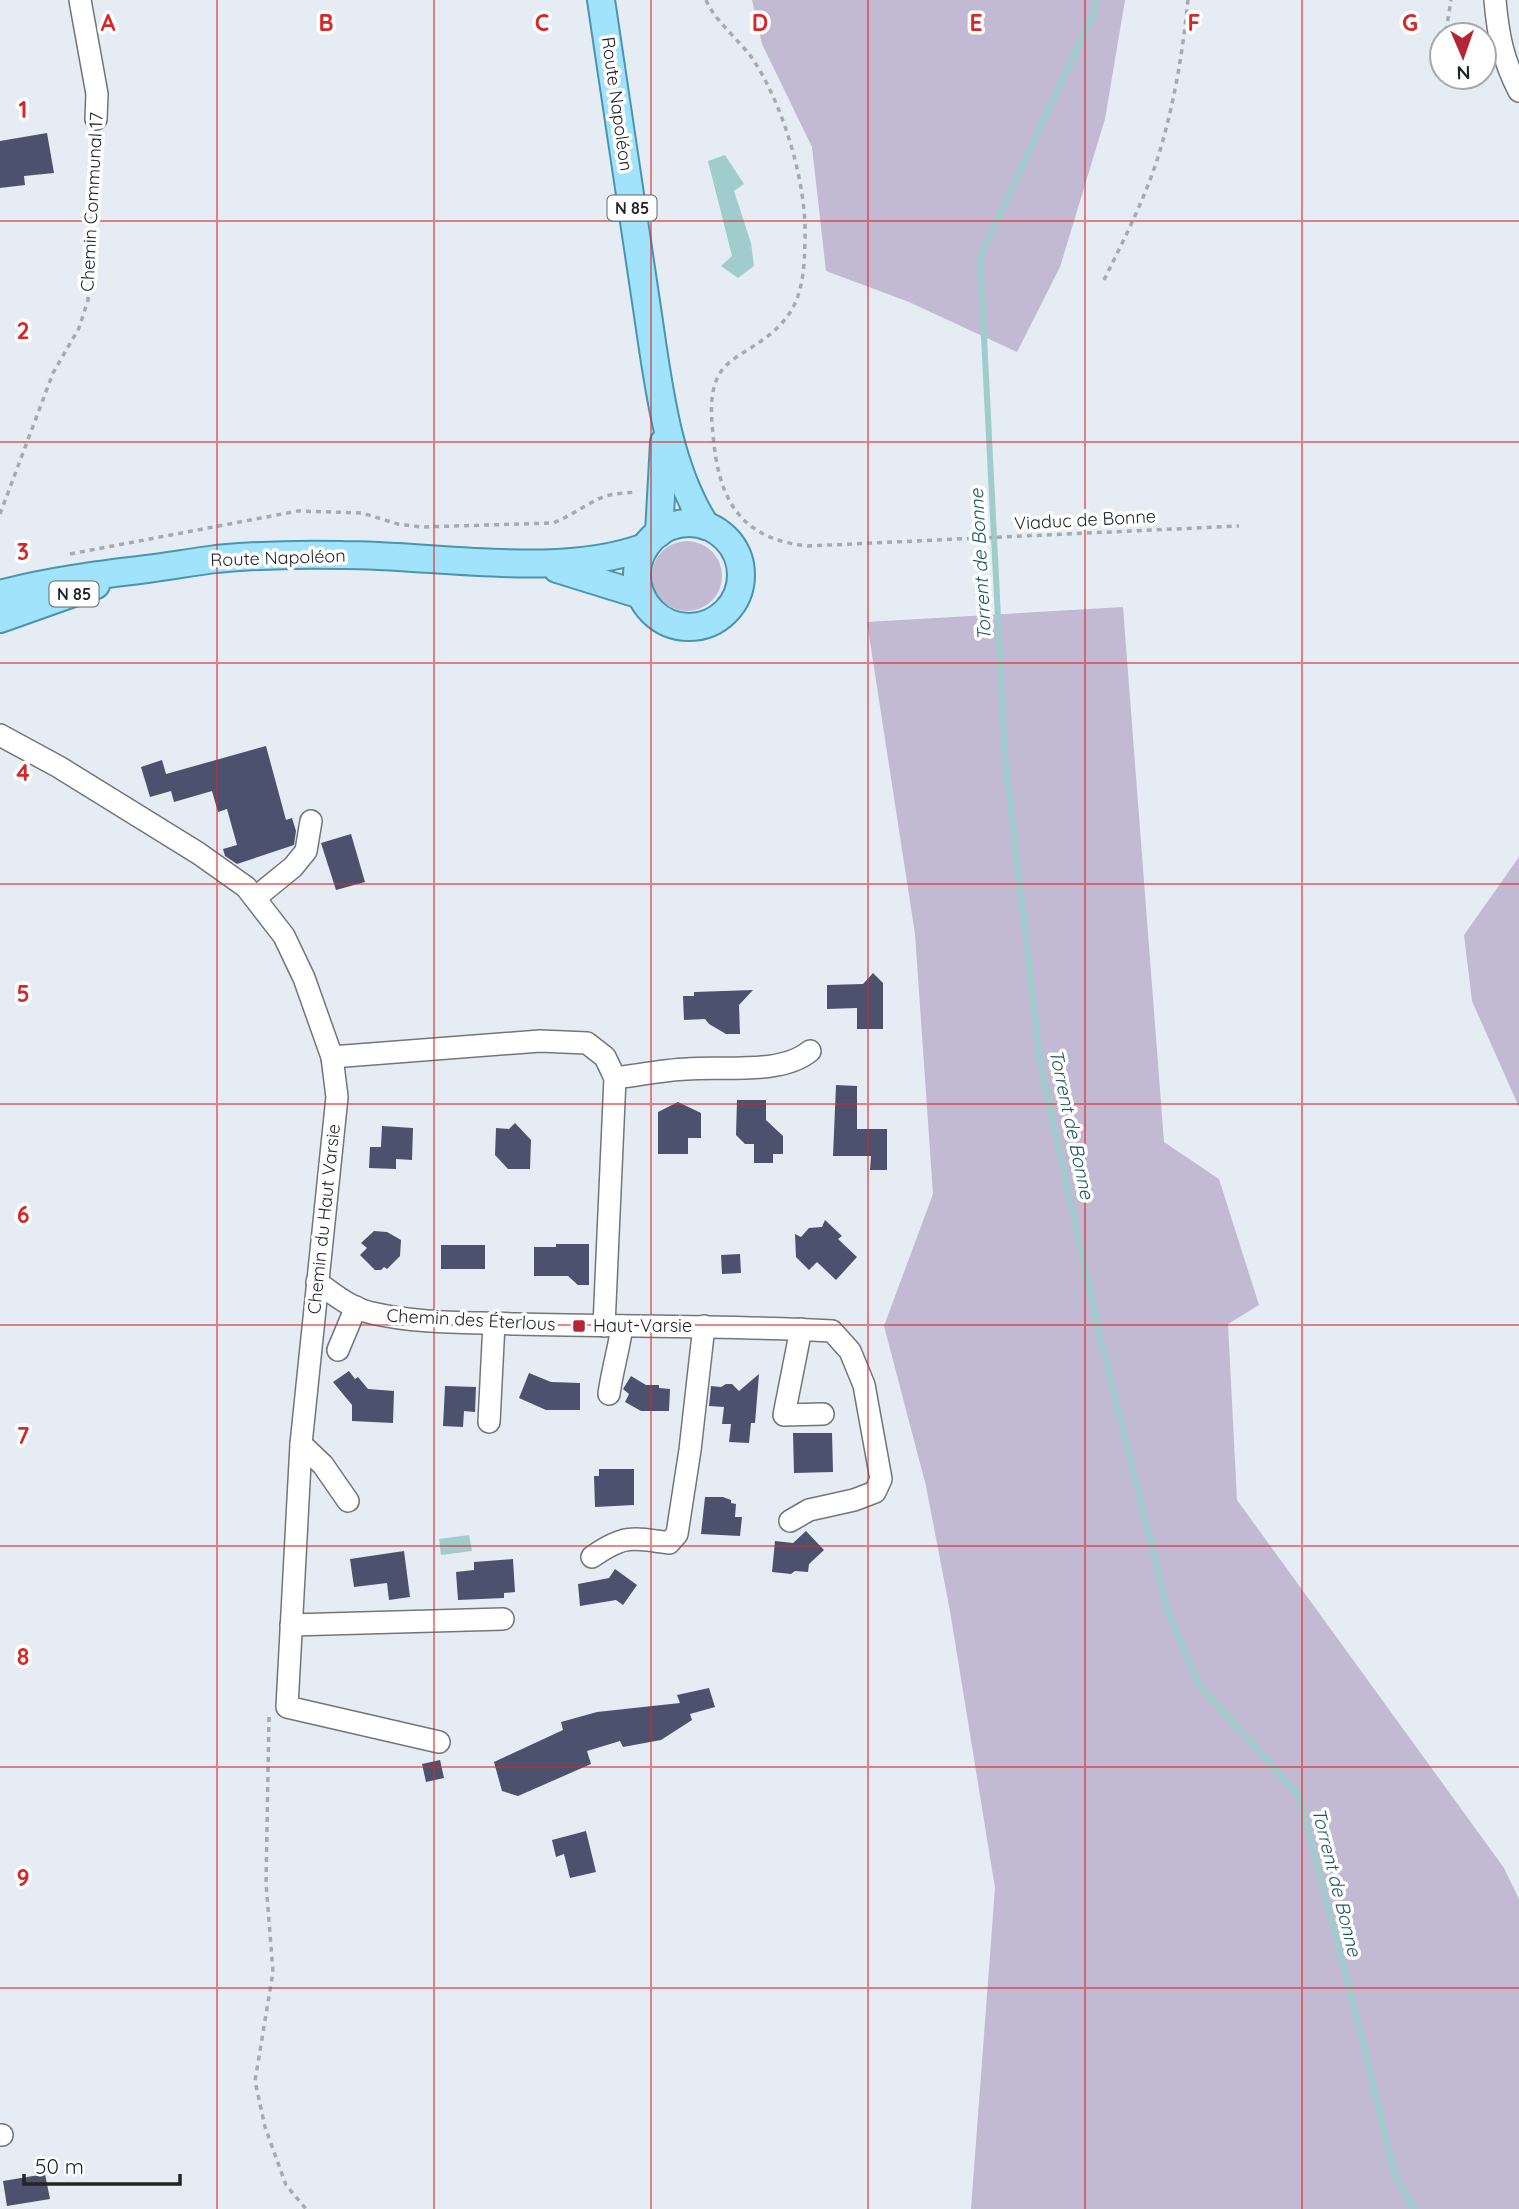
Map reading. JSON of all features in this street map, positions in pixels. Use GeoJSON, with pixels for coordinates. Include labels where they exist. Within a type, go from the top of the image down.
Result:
{"type":"FeatureCollection","features":[{"type":"Feature","properties":{"kind":"main road","name":"Route Napoléon"},"geometry":{"type":"LineString","coordinates":[[601,0],[664,415],[687,489],[706,526]]}},
{"type":"Feature","properties":{"kind":"main road","name":"Route Napoléon"},"geometry":{"type":"LineString","coordinates":[[148,569],[216,559],[317,555],[534,564],[624,555],[652,540],[662,492],[664,415]]}},
{"type":"Feature","properties":{"kind":"main road"},"geometry":{"type":"LineString","coordinates":[[682,524],[706,526],[729,541],[736,552],[741,568],[741,584],[736,599],[726,612],[712,622],[696,627],[663,621],[650,610],[641,595],[637,579],[638,562],[652,540],[682,524]]}},
{"type":"Feature","properties":{"kind":"main road","name":"Route Napoléon"},"geometry":{"type":"LineString","coordinates":[[534,564],[573,573],[641,595]]}},
{"type":"Feature","properties":{"kind":"main road","name":"N 85"},"geometry":{"type":"LineString","coordinates":[[0,594],[67,578],[148,569]]}},
{"type":"Feature","properties":{"kind":"main road","name":"N 85"},"geometry":{"type":"LineString","coordinates":[[0,619],[148,569]]}},
{"type":"Feature","properties":{"kind":"street","name":"Chemin Communal 17"},"geometry":{"type":"LineString","coordinates":[[80,0],[97,94],[96,119]]}},
{"type":"Feature","properties":{"kind":"street"},"geometry":{"type":"LineString","coordinates":[[1495,0],[1498,37],[1510,74],[1519,91]]}},
{"type":"Feature","properties":{"kind":"street","name":"Chemin du Haut Varsie"},"geometry":{"type":"LineString","coordinates":[[0,735],[59,767],[198,853],[246,887],[284,936],[304,978],[332,1057],[337,1097],[300,1444],[287,1707]]}},
{"type":"Feature","properties":{"kind":"street"},"geometry":{"type":"LineString","coordinates":[[255,898],[293,867],[306,851],[311,821]]}},
{"type":"Feature","properties":{"kind":"street"},"geometry":{"type":"LineString","coordinates":[[332,1057],[540,1041],[587,1043],[605,1057],[615,1078],[613,1326],[619,1349],[612,1370],[609,1394]]}},
{"type":"Feature","properties":{"kind":"street"},"geometry":{"type":"LineString","coordinates":[[615,1078],[685,1069],[776,1065],[800,1060],[810,1051]]}},
{"type":"Feature","properties":{"kind":"street","name":"Chemin des Éterlous"},"geometry":{"type":"LineString","coordinates":[[317,1282],[370,1313],[407,1318],[494,1323],[832,1331],[850,1351],[864,1385],[881,1479],[875,1492],[854,1500],[808,1510],[790,1521]]}},
{"type":"Feature","properties":{"kind":"street"},"geometry":{"type":"LineString","coordinates":[[338,1350],[356,1307]]}},
{"type":"Feature","properties":{"kind":"street"},"geometry":{"type":"LineString","coordinates":[[489,1422],[494,1323]]}},
{"type":"Feature","properties":{"kind":"street"},"geometry":{"type":"LineString","coordinates":[[592,1557],[626,1538],[669,1542],[677,1534],[704,1326]]}},
{"type":"Feature","properties":{"kind":"street"},"geometry":{"type":"LineString","coordinates":[[800,1329],[784,1415],[823,1414]]}},
{"type":"Feature","properties":{"kind":"street"},"geometry":{"type":"LineString","coordinates":[[300,1444],[323,1465],[348,1501]]}},
{"type":"Feature","properties":{"kind":"street"},"geometry":{"type":"LineString","coordinates":[[291,1625],[503,1619]]}},
{"type":"Feature","properties":{"kind":"street"},"geometry":{"type":"LineString","coordinates":[[287,1707],[439,1742]]}},
{"type":"Feature","properties":{"kind":"path","name":"Viaduc de Bonne"},"geometry":{"type":"LineString","coordinates":[[706,0],[766,79],[781,117],[801,184],[805,238],[800,288],[793,311],[767,338],[726,365],[716,380],[712,420],[719,478],[724,493],[735,510],[762,532],[792,544],[849,545],[1239,526]]}},
{"type":"Feature","properties":{"kind":"path"},"geometry":{"type":"LineString","coordinates":[[1104,280],[1134,220],[1161,149],[1181,61],[1188,0]]}},
{"type":"Feature","properties":{"kind":"path"},"geometry":{"type":"LineString","coordinates":[[1448,21],[1451,0]]}},
{"type":"Feature","properties":{"kind":"path","name":"Chemin Communal 17"},"geometry":{"type":"LineString","coordinates":[[0,514],[53,373],[79,328],[88,300],[96,119]]}},
{"type":"Feature","properties":{"kind":"path"},"geometry":{"type":"LineString","coordinates":[[63,555],[298,511],[362,513],[398,524],[421,527],[553,523],[570,517],[603,497],[620,493],[662,492]]}},
{"type":"Feature","properties":{"kind":"path"},"geometry":{"type":"LineString","coordinates":[[287,1707],[269,1715],[266,1884],[273,1972],[255,2081],[265,2127],[286,2185],[306,2209]]}},
{"type":"Feature","properties":{"kind":"shaded area"},"geometry":{"type":"Polygon","coordinates":[[[752,0],[1125,0],[1105,119],[1060,267],[1017,352],[909,302],[826,271],[812,147],[762,44],[752,0]]]}},
{"type":"Feature","properties":{"kind":"shaded area"},"geometry":{"type":"Polygon","coordinates":[[[725,155],[744,184],[734,191],[751,243],[754,266],[738,278],[721,266],[732,256],[708,161],[725,155]]]}},
{"type":"Feature","properties":{"kind":"shaded area"},"geometry":{"type":"Polygon","coordinates":[[[687,541],[712,551],[722,576],[712,601],[687,611],[662,601],[652,576],[662,551],[687,541]]]}},
{"type":"Feature","properties":{"kind":"shaded area"},"geometry":{"type":"Polygon","coordinates":[[[1123,607],[1164,1142],[1219,1179],[1259,1305],[1228,1324],[1237,1500],[1504,1868],[1519,1899],[1519,2209],[971,2209],[995,1888],[950,1611],[926,1486],[884,1326],[933,1194],[915,934],[867,622],[1123,607]]]}},
{"type":"Feature","properties":{"kind":"shaded area"},"geometry":{"type":"Polygon","coordinates":[[[1519,857],[1519,1107],[1472,1001],[1464,935],[1519,857]]]}},
{"type":"Feature","properties":{"kind":"shaded area"},"geometry":{"type":"Polygon","coordinates":[[[469,1535],[472,1551],[441,1555],[439,1539],[469,1535]]]}},
{"type":"Feature","properties":{"kind":"building"},"geometry":{"type":"Polygon","coordinates":[[[47,133],[54,173],[24,176],[25,185],[0,188],[0,141],[47,133]]]}},
{"type":"Feature","properties":{"kind":"building"},"geometry":{"type":"Polygon","coordinates":[[[266,746],[286,820],[292,818],[296,831],[294,845],[237,864],[225,856],[223,849],[237,845],[227,809],[218,812],[212,791],[174,802],[171,791],[150,797],[141,767],[162,760],[166,774],[266,746]]]}},
{"type":"Feature","properties":{"kind":"building"},"geometry":{"type":"Polygon","coordinates":[[[351,834],[365,882],[336,890],[321,843],[351,834]]]}},
{"type":"Feature","properties":{"kind":"building"},"geometry":{"type":"Polygon","coordinates":[[[873,973],[883,983],[883,1029],[857,1029],[857,1008],[827,1009],[827,985],[863,984],[873,973]]]}},
{"type":"Feature","properties":{"kind":"building"},"geometry":{"type":"Polygon","coordinates":[[[753,990],[739,1005],[740,1034],[726,1034],[705,1019],[684,1020],[683,996],[694,996],[694,992],[753,990]]]}},
{"type":"Feature","properties":{"kind":"building"},"geometry":{"type":"Polygon","coordinates":[[[836,1085],[857,1086],[857,1129],[887,1129],[887,1170],[870,1170],[871,1156],[833,1156],[836,1085]]]}},
{"type":"Feature","properties":{"kind":"building"},"geometry":{"type":"Polygon","coordinates":[[[737,1100],[766,1100],[766,1120],[783,1136],[783,1154],[773,1154],[773,1163],[754,1163],[754,1144],[745,1144],[736,1135],[737,1100]]]}},
{"type":"Feature","properties":{"kind":"building"},"geometry":{"type":"Polygon","coordinates":[[[678,1102],[701,1113],[701,1138],[688,1138],[688,1154],[658,1154],[658,1112],[678,1102]]]}},
{"type":"Feature","properties":{"kind":"building"},"geometry":{"type":"Polygon","coordinates":[[[515,1123],[531,1140],[530,1169],[508,1169],[495,1155],[496,1128],[509,1129],[515,1123]]]}},
{"type":"Feature","properties":{"kind":"building"},"geometry":{"type":"Polygon","coordinates":[[[382,1126],[413,1128],[412,1160],[396,1159],[396,1169],[369,1168],[370,1147],[381,1147],[382,1126]]]}},
{"type":"Feature","properties":{"kind":"building"},"geometry":{"type":"Polygon","coordinates":[[[825,1220],[842,1236],[838,1239],[857,1257],[836,1280],[817,1262],[809,1270],[796,1257],[795,1234],[801,1237],[809,1228],[822,1227],[825,1220]]]}},
{"type":"Feature","properties":{"kind":"building"},"geometry":{"type":"Polygon","coordinates":[[[374,1231],[387,1232],[401,1240],[400,1256],[387,1269],[384,1267],[375,1270],[360,1255],[367,1248],[361,1243],[374,1231]]]}},
{"type":"Feature","properties":{"kind":"building"},"geometry":{"type":"Polygon","coordinates":[[[556,1244],[589,1244],[589,1285],[578,1285],[568,1276],[534,1276],[534,1247],[556,1247],[556,1244]]]}},
{"type":"Feature","properties":{"kind":"building"},"geometry":{"type":"Polygon","coordinates":[[[441,1245],[485,1245],[485,1269],[441,1269],[441,1245]]]}},
{"type":"Feature","properties":{"kind":"building"},"geometry":{"type":"Polygon","coordinates":[[[740,1254],[741,1273],[722,1274],[721,1255],[740,1254]]]}},
{"type":"Feature","properties":{"kind":"building"},"geometry":{"type":"Polygon","coordinates":[[[349,1371],[368,1389],[394,1391],[393,1423],[352,1421],[352,1405],[333,1382],[349,1371]]]}},
{"type":"Feature","properties":{"kind":"building"},"geometry":{"type":"Polygon","coordinates":[[[529,1373],[551,1382],[580,1383],[580,1410],[546,1410],[519,1398],[529,1373]]]}},
{"type":"Feature","properties":{"kind":"building"},"geometry":{"type":"Polygon","coordinates":[[[759,1374],[755,1423],[751,1423],[749,1443],[729,1442],[731,1424],[722,1424],[724,1407],[709,1406],[711,1386],[732,1384],[739,1391],[759,1374]]]}},
{"type":"Feature","properties":{"kind":"building"},"geometry":{"type":"Polygon","coordinates":[[[631,1376],[646,1385],[659,1385],[659,1388],[670,1389],[669,1411],[641,1411],[625,1402],[629,1394],[623,1389],[631,1376]]]}},
{"type":"Feature","properties":{"kind":"building"},"geometry":{"type":"Polygon","coordinates":[[[445,1386],[476,1387],[475,1412],[464,1411],[463,1427],[443,1426],[445,1386]]]}},
{"type":"Feature","properties":{"kind":"building"},"geometry":{"type":"Polygon","coordinates":[[[793,1433],[832,1433],[833,1472],[794,1473],[793,1433]]]}},
{"type":"Feature","properties":{"kind":"building"},"geometry":{"type":"Polygon","coordinates":[[[599,1469],[634,1469],[634,1505],[595,1507],[594,1476],[599,1476],[599,1469]]]}},
{"type":"Feature","properties":{"kind":"building"},"geometry":{"type":"Polygon","coordinates":[[[705,1497],[723,1497],[736,1504],[735,1517],[742,1517],[740,1536],[701,1534],[705,1497]]]}},
{"type":"Feature","properties":{"kind":"building"},"geometry":{"type":"Polygon","coordinates":[[[806,1531],[824,1550],[809,1564],[808,1572],[772,1572],[775,1541],[793,1543],[806,1531]]]}},
{"type":"Feature","properties":{"kind":"building"},"geometry":{"type":"Polygon","coordinates":[[[404,1551],[410,1597],[389,1600],[387,1583],[354,1587],[350,1559],[404,1551]]]}},
{"type":"Feature","properties":{"kind":"building"},"geometry":{"type":"Polygon","coordinates":[[[513,1559],[515,1592],[504,1593],[504,1598],[458,1600],[456,1572],[474,1570],[474,1562],[513,1559]]]}},
{"type":"Feature","properties":{"kind":"building"},"geometry":{"type":"Polygon","coordinates":[[[615,1569],[637,1585],[623,1605],[616,1600],[580,1606],[578,1584],[609,1578],[615,1569]]]}},
{"type":"Feature","properties":{"kind":"building"},"geometry":{"type":"Polygon","coordinates":[[[709,1688],[715,1707],[690,1714],[692,1720],[661,1740],[623,1747],[620,1741],[587,1751],[591,1764],[518,1796],[502,1791],[494,1762],[563,1730],[561,1722],[597,1712],[680,1703],[677,1695],[709,1688]]]}},
{"type":"Feature","properties":{"kind":"building"},"geometry":{"type":"Polygon","coordinates":[[[440,1760],[444,1778],[426,1782],[422,1764],[440,1760]]]}},
{"type":"Feature","properties":{"kind":"building"},"geometry":{"type":"Polygon","coordinates":[[[586,1831],[596,1872],[570,1878],[564,1854],[556,1857],[552,1840],[586,1831]]]}},
{"type":"Feature","properties":{"kind":"building"},"geometry":{"type":"Polygon","coordinates":[[[45,2174],[50,2199],[7,2206],[3,2181],[45,2174]]]}},
{"type":"Feature","properties":{"kind":"waterway","name":"Torrent de Bonne"},"geometry":{"type":"LineString","coordinates":[[1096,0],[1095,10],[980,257],[1005,758],[1041,1067],[1098,1328],[1168,1612],[1199,1685],[1299,1796],[1360,2029],[1394,2173],[1414,2209]]}},
{"type":"Feature","properties":{"kind":"place","name":"Haut-Varsie"},"geometry":{"type":"Point","coordinates":[579,1326]}}]}
